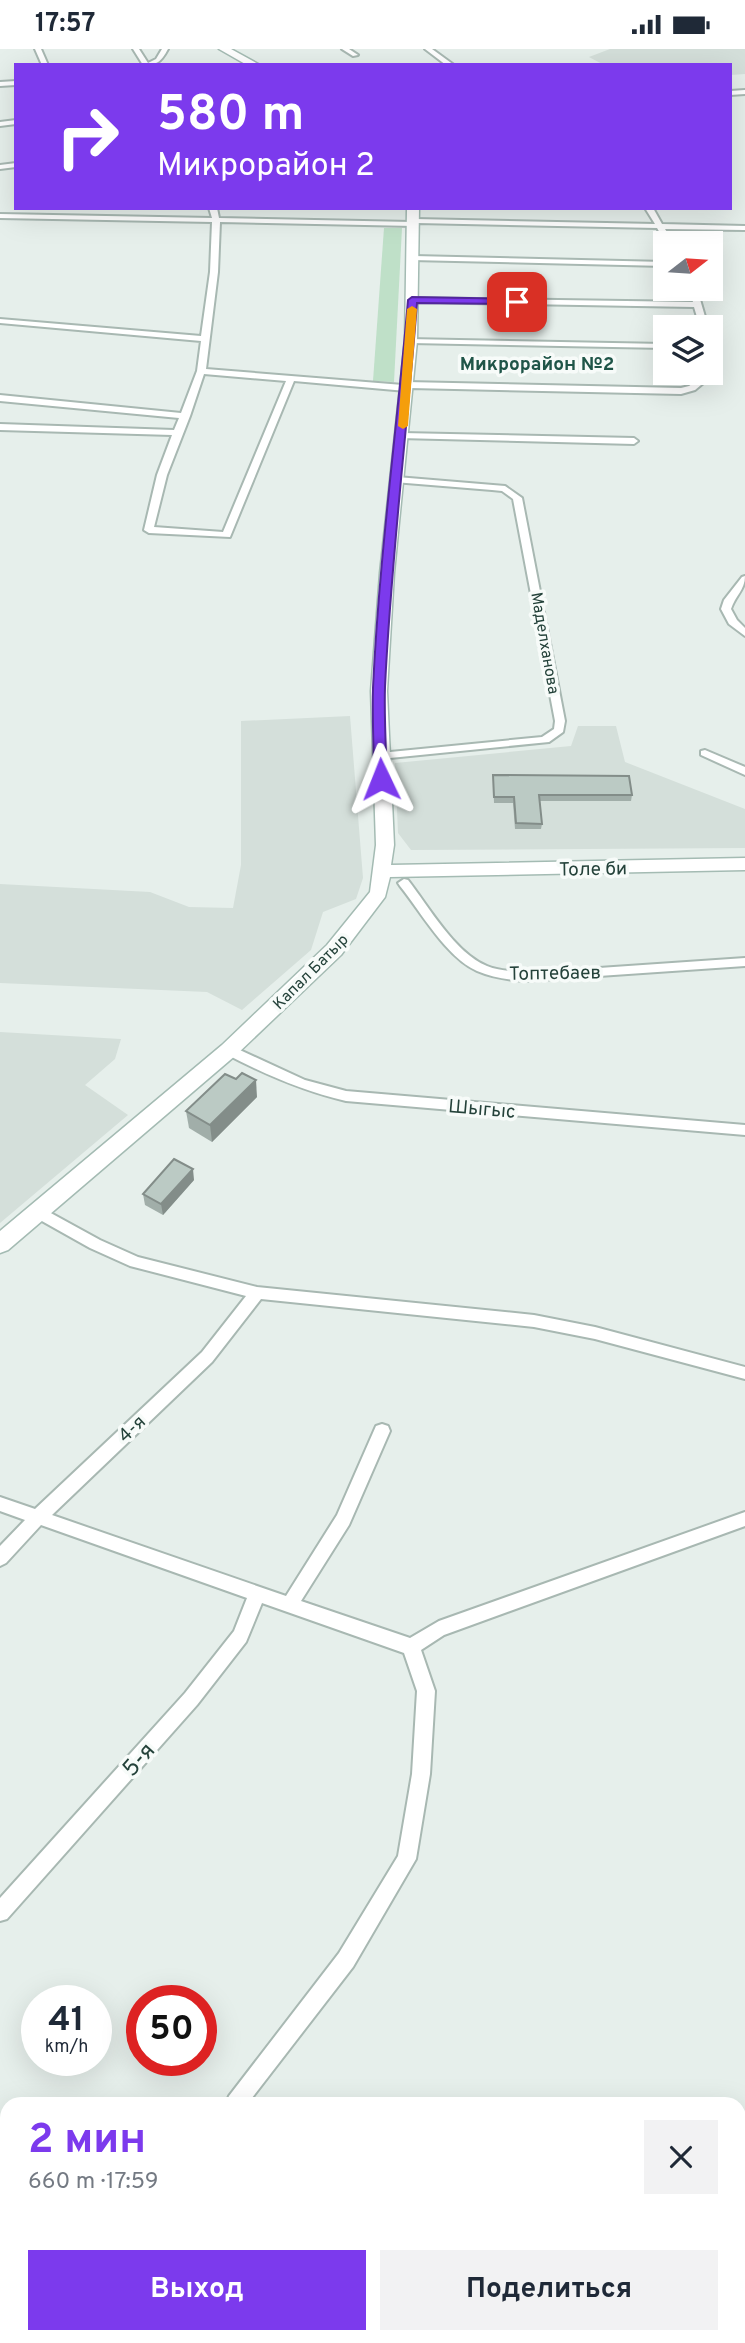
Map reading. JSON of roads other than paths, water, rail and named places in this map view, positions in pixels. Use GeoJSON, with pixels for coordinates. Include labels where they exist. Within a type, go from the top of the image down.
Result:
{"type":"FeatureCollection","features":[{"type":"Feature","properties":{"kind":"main road"},"geometry":{"type":"LineString","coordinates":[[224,49],[251,63]]}},
{"type":"Feature","properties":{"kind":"main road","name":"Капал Батыр"},"geometry":{"type":"LineString","coordinates":[[0,1244],[229,1050],[334,950],[379,893],[384,845],[379,691],[387,573],[411,341],[414,218]]}},
{"type":"Feature","properties":{"kind":"main road"},"geometry":{"type":"LineString","coordinates":[[384,845],[401,856],[441,871]]}},
{"type":"Feature","properties":{"kind":"main road","name":"Толе би"},"geometry":{"type":"LineString","coordinates":[[383,871],[745,864]]}},
{"type":"Feature","properties":{"kind":"main road"},"geometry":{"type":"LineString","coordinates":[[379,893],[441,871]]}},
{"type":"Feature","properties":{"kind":"street"},"geometry":{"type":"LineString","coordinates":[[152,63],[159,60],[165,49]]}},
{"type":"Feature","properties":{"kind":"street"},"geometry":{"type":"LineString","coordinates":[[345,49],[355,55]]}},
{"type":"Feature","properties":{"kind":"street"},"geometry":{"type":"LineString","coordinates":[[428,49],[448,63]]}},
{"type":"Feature","properties":{"kind":"street"},"geometry":{"type":"LineString","coordinates":[[78,218],[79,210]]}},
{"type":"Feature","properties":{"kind":"street"},"geometry":{"type":"LineString","coordinates":[[213,210],[216,221],[214,272],[201,371],[162,475],[149,530],[227,535],[291,379]]}},
{"type":"Feature","properties":{"kind":"street"},"geometry":{"type":"LineString","coordinates":[[650,210],[662,231]]}},
{"type":"Feature","properties":{"kind":"street"},"geometry":{"type":"LineString","coordinates":[[0,217],[216,221],[414,218],[745,228]]}},
{"type":"Feature","properties":{"kind":"street"},"geometry":{"type":"LineString","coordinates":[[414,257],[653,264]]}},
{"type":"Feature","properties":{"kind":"street"},"geometry":{"type":"LineString","coordinates":[[412,300],[699,305]]}},
{"type":"Feature","properties":{"kind":"street"},"geometry":{"type":"LineString","coordinates":[[698,301],[701,315]]}},
{"type":"Feature","properties":{"kind":"street"},"geometry":{"type":"LineString","coordinates":[[0,321],[205,339]]}},
{"type":"Feature","properties":{"kind":"street"},"geometry":{"type":"LineString","coordinates":[[411,341],[653,346]]}},
{"type":"Feature","properties":{"kind":"street"},"geometry":{"type":"LineString","coordinates":[[201,371],[406,387],[681,391],[696,385]]}},
{"type":"Feature","properties":{"kind":"street"},"geometry":{"type":"LineString","coordinates":[[0,398],[186,416]]}},
{"type":"Feature","properties":{"kind":"street"},"geometry":{"type":"LineString","coordinates":[[0,427],[179,433]]}},
{"type":"Feature","properties":{"kind":"street"},"geometry":{"type":"LineString","coordinates":[[402,436],[634,441]]}},
{"type":"Feature","properties":{"kind":"street","name":"Маделханова"},"geometry":{"type":"LineString","coordinates":[[380,756],[545,740],[559,730],[560,722],[517,498],[505,489],[492,487],[397,480]]}},
{"type":"Feature","properties":{"kind":"street"},"geometry":{"type":"LineString","coordinates":[[745,579],[729,600],[726,610],[733,622],[745,633]]}},
{"type":"Feature","properties":{"kind":"street"},"geometry":{"type":"LineString","coordinates":[[705,753],[745,771]]}},
{"type":"Feature","properties":{"kind":"street","name":"Топтебаев"},"geometry":{"type":"LineString","coordinates":[[404,883],[456,947],[477,966],[497,973],[526,977],[745,962]]}},
{"type":"Feature","properties":{"kind":"street","name":"Шыгыс"},"geometry":{"type":"LineString","coordinates":[[229,1050],[287,1080],[314,1090],[346,1096],[745,1130]]}},
{"type":"Feature","properties":{"kind":"street"},"geometry":{"type":"LineString","coordinates":[[38,1212],[94,1244],[135,1262],[257,1293],[534,1321],[595,1333],[745,1373]]}},
{"type":"Feature","properties":{"kind":"street","name":"4-я"},"geometry":{"type":"LineString","coordinates":[[0,1558],[38,1517],[206,1357],[257,1293]]}},
{"type":"Feature","properties":{"kind":"street"},"geometry":{"type":"LineString","coordinates":[[289,1605],[343,1520],[382,1431]]}},
{"type":"Feature","properties":{"kind":"street"},"geometry":{"type":"LineString","coordinates":[[0,1504],[411,1647]]}},
{"type":"Feature","properties":{"kind":"street"},"geometry":{"type":"LineString","coordinates":[[411,1647],[439,1629],[745,1519]]}},
{"type":"Feature","properties":{"kind":"street","name":"5-я"},"geometry":{"type":"LineString","coordinates":[[0,1912],[191,1699],[240,1636],[257,1594]]}},
{"type":"Feature","properties":{"kind":"street"},"geometry":{"type":"LineString","coordinates":[[241,2097],[346,1960],[407,1859],[421,1774],[426,1691],[411,1647]]}},
{"type":"Feature","properties":{"kind":"district","name":"Микрорайон №2"},"geometry":{"type":"Point","coordinates":[537,363]}}]}
